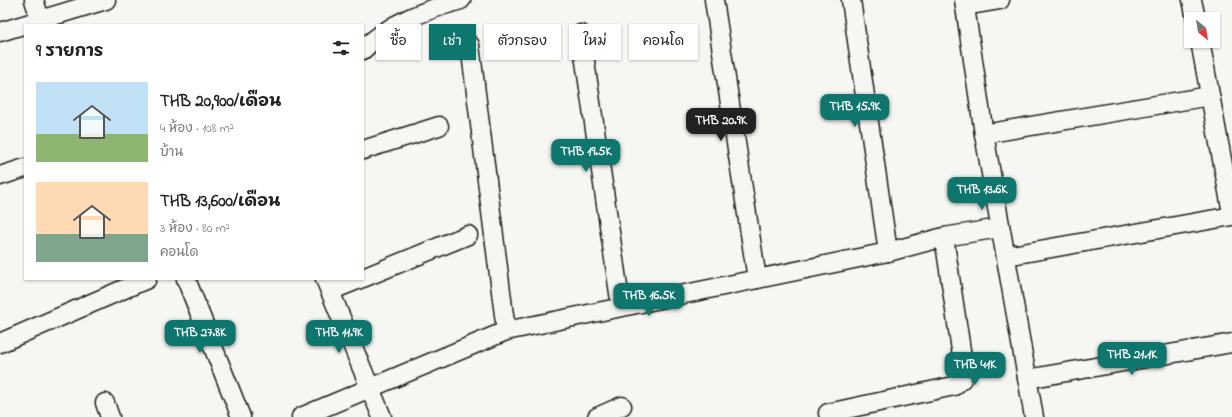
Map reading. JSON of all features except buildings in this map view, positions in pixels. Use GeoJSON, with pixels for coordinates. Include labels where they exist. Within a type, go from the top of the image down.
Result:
{"type":"FeatureCollection","features":[{"type":"Feature","properties":{"kind":"street"},"geometry":{"type":"LineString","coordinates":[[34,0],[41,22],[106,0]]}},
{"type":"Feature","properties":{"kind":"street"},"geometry":{"type":"LineString","coordinates":[[364,49],[373,39],[410,17],[460,0]]}},
{"type":"Feature","properties":{"kind":"street"},"geometry":{"type":"LineString","coordinates":[[714,0],[757,279]]}},
{"type":"Feature","properties":{"kind":"street"},"geometry":{"type":"LineString","coordinates":[[852,0],[888,252]]}},
{"type":"Feature","properties":{"kind":"street"},"geometry":{"type":"LineString","coordinates":[[1000,0],[965,3],[984,134],[1034,417]]}},
{"type":"Feature","properties":{"kind":"street"},"geometry":{"type":"LineString","coordinates":[[1192,0],[1195,12]]}},
{"type":"Feature","properties":{"kind":"street"},"geometry":{"type":"LineString","coordinates":[[0,32],[24,26]]}},
{"type":"Feature","properties":{"kind":"street"},"geometry":{"type":"LineString","coordinates":[[1006,256],[1232,215],[1201,48]]}},
{"type":"Feature","properties":{"kind":"street"},"geometry":{"type":"LineString","coordinates":[[472,60],[506,331]]}},
{"type":"Feature","properties":{"kind":"street"},"geometry":{"type":"LineString","coordinates":[[585,60],[620,307]]}},
{"type":"Feature","properties":{"kind":"street"},"geometry":{"type":"LineString","coordinates":[[984,134],[1210,96]]}},
{"type":"Feature","properties":{"kind":"street"},"geometry":{"type":"LineString","coordinates":[[364,150],[439,126]]}},
{"type":"Feature","properties":{"kind":"street"},"geometry":{"type":"LineString","coordinates":[[0,176],[24,168]]}},
{"type":"Feature","properties":{"kind":"street"},"geometry":{"type":"LineString","coordinates":[[301,417],[506,331],[888,252],[944,237],[1000,228]]}},
{"type":"Feature","properties":{"kind":"street"},"geometry":{"type":"LineString","coordinates":[[364,278],[468,235]]}},
{"type":"Feature","properties":{"kind":"street"},"geometry":{"type":"LineString","coordinates":[[828,413],[954,386],[962,379],[964,370],[944,237]]}},
{"type":"Feature","properties":{"kind":"street"},"geometry":{"type":"LineString","coordinates":[[0,343],[145,280]]}},
{"type":"Feature","properties":{"kind":"street"},"geometry":{"type":"LineString","coordinates":[[186,280],[241,417]]}},
{"type":"Feature","properties":{"kind":"street"},"geometry":{"type":"LineString","coordinates":[[355,280],[328,285],[369,389],[382,417]]}},
{"type":"Feature","properties":{"kind":"street"},"geometry":{"type":"LineString","coordinates":[[1028,379],[1232,343]]}},
{"type":"Feature","properties":{"kind":"street"},"geometry":{"type":"LineString","coordinates":[[597,417],[622,406]]}}]}
